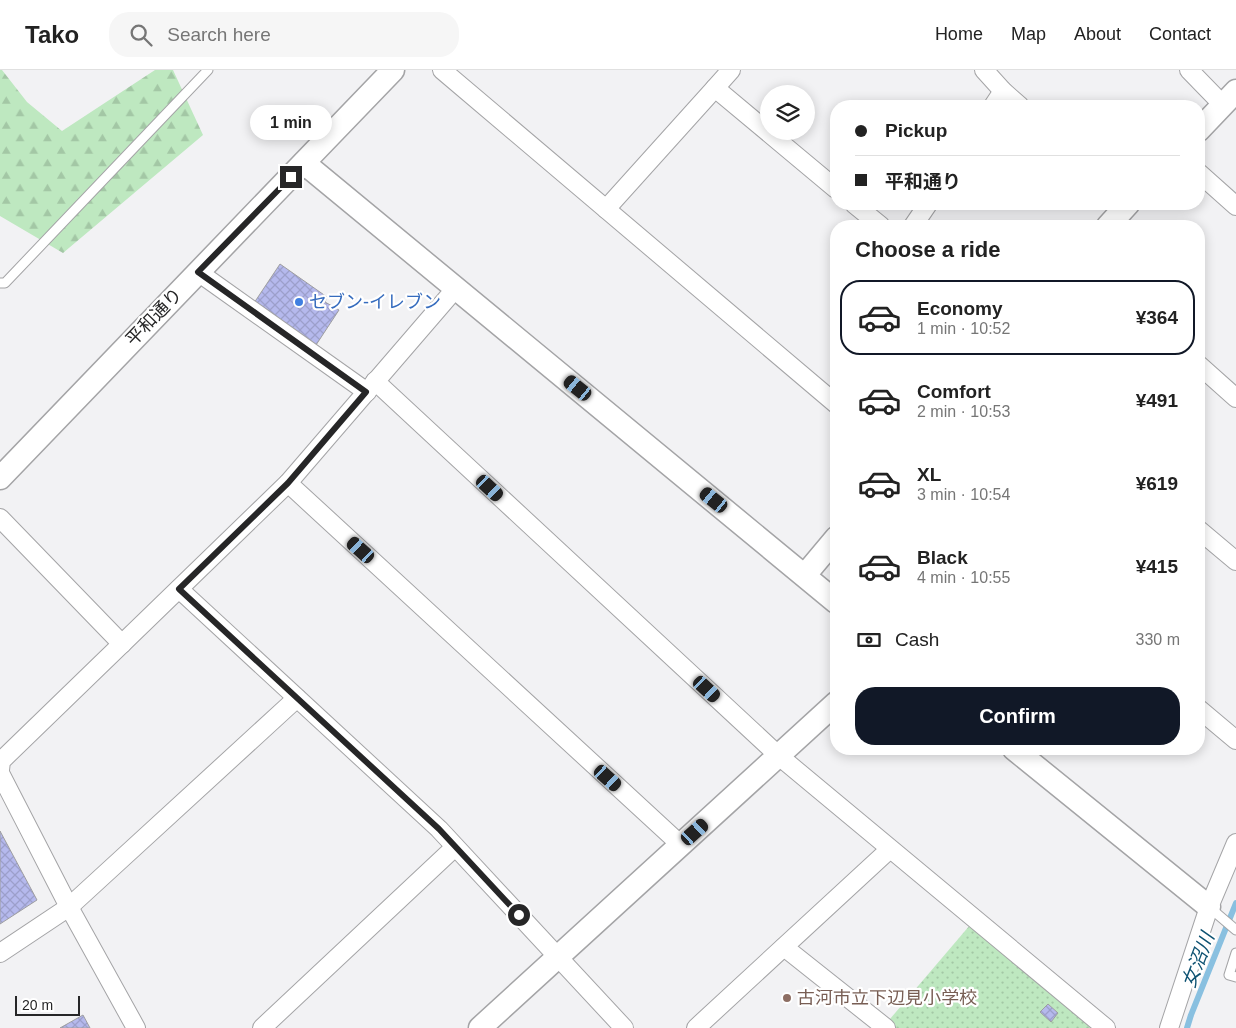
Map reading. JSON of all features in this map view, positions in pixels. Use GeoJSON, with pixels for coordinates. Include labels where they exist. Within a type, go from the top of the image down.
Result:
{"type":"FeatureCollection","features":[{"type":"Feature","properties":{"kind":"street","name":"平和通り"},"geometry":{"type":"LineString","coordinates":[[0,478],[393,70]]}},
{"type":"Feature","properties":{"kind":"street"},"geometry":{"type":"LineString","coordinates":[[442,70],[830,399]]}},
{"type":"Feature","properties":{"kind":"street"},"geometry":{"type":"LineString","coordinates":[[606,209],[731,70]]}},
{"type":"Feature","properties":{"kind":"street"},"geometry":{"type":"LineString","coordinates":[[984,70],[1013,100]]}},
{"type":"Feature","properties":{"kind":"street"},"geometry":{"type":"LineString","coordinates":[[1189,70],[1229,98],[1205,124]]}},
{"type":"Feature","properties":{"kind":"street"},"geometry":{"type":"LineString","coordinates":[[715,88],[830,184]]}},
{"type":"Feature","properties":{"kind":"street"},"geometry":{"type":"LineString","coordinates":[[997,100],[1003,91]]}},
{"type":"Feature","properties":{"kind":"street"},"geometry":{"type":"LineString","coordinates":[[304,163],[830,597]]}},
{"type":"Feature","properties":{"kind":"street"},"geometry":{"type":"LineString","coordinates":[[1205,178],[1236,206]]}},
{"type":"Feature","properties":{"kind":"street"},"geometry":{"type":"LineString","coordinates":[[861,210],[874,220]]}},
{"type":"Feature","properties":{"kind":"street"},"geometry":{"type":"LineString","coordinates":[[1113,220],[1123,210]]}},
{"type":"Feature","properties":{"kind":"street"},"geometry":{"type":"LineString","coordinates":[[198,272],[371,387],[779,756],[1106,1028]]}},
{"type":"Feature","properties":{"kind":"street"},"geometry":{"type":"LineString","coordinates":[[136,1028],[69,907],[0,771],[1,761],[288,483],[456,288]]}},
{"type":"Feature","properties":{"kind":"street"},"geometry":{"type":"LineString","coordinates":[[1205,370],[1236,398]]}},
{"type":"Feature","properties":{"kind":"street"},"geometry":{"type":"LineString","coordinates":[[288,483],[681,845]]}},
{"type":"Feature","properties":{"kind":"street"},"geometry":{"type":"LineString","coordinates":[[0,518],[122,644]]}},
{"type":"Feature","properties":{"kind":"street"},"geometry":{"type":"LineString","coordinates":[[1205,535],[1236,561]]}},
{"type":"Feature","properties":{"kind":"street"},"geometry":{"type":"LineString","coordinates":[[805,575],[830,545]]}},
{"type":"Feature","properties":{"kind":"street"},"geometry":{"type":"LineString","coordinates":[[179,589],[439,829],[624,1028]]}},
{"type":"Feature","properties":{"kind":"street"},"geometry":{"type":"LineString","coordinates":[[0,953],[69,907],[297,698]]}},
{"type":"Feature","properties":{"kind":"street"},"geometry":{"type":"LineString","coordinates":[[480,1028],[830,709]]}},
{"type":"Feature","properties":{"kind":"street"},"geometry":{"type":"LineString","coordinates":[[1205,714],[1236,740]]}},
{"type":"Feature","properties":{"kind":"street"},"geometry":{"type":"LineString","coordinates":[[1021,755],[1209,907]]}},
{"type":"Feature","properties":{"kind":"street"},"geometry":{"type":"LineString","coordinates":[[1169,1028],[1209,907],[1236,843]]}},
{"type":"Feature","properties":{"kind":"street"},"geometry":{"type":"LineString","coordinates":[[262,1028],[456,847]]}},
{"type":"Feature","properties":{"kind":"street"},"geometry":{"type":"LineString","coordinates":[[696,1028],[890,849]]}},
{"type":"Feature","properties":{"kind":"street"},"geometry":{"type":"LineString","coordinates":[[784,948],[886,1028]]}},
{"type":"Feature","properties":{"kind":"lane"},"geometry":{"type":"LineString","coordinates":[[0,283],[5,283],[208,70]]}},
{"type":"Feature","properties":{"kind":"lane"},"geometry":{"type":"LineString","coordinates":[[1209,907],[1236,930]]}},
{"type":"Feature","properties":{"kind":"lane"},"geometry":{"type":"LineString","coordinates":[[1236,953],[1229,975],[1236,977]]}},
{"type":"Feature","properties":{"kind":"green space"},"geometry":{"type":"Polygon","coordinates":[[[0,70],[2,70],[27,102],[62,131],[155,70],[173,70],[203,135],[63,253],[0,216],[0,70]]]}},
{"type":"Feature","properties":{"kind":"green space"},"geometry":{"type":"Polygon","coordinates":[[[976,918],[1106,1028],[886,1028],[884,1026],[976,918]]]}},
{"type":"Feature","properties":{"kind":"building"},"geometry":{"type":"Polygon","coordinates":[[[280,264],[327,297],[325,302],[339,310],[316,345],[254,303],[280,264]]]}},
{"type":"Feature","properties":{"kind":"building"},"geometry":{"type":"Polygon","coordinates":[[[0,831],[37,900],[0,924],[0,831]]]}},
{"type":"Feature","properties":{"kind":"building"},"geometry":{"type":"Polygon","coordinates":[[[1048,1004],[1058,1013],[1051,1022],[1040,1012],[1048,1004]]]}},
{"type":"Feature","properties":{"kind":"building"},"geometry":{"type":"Polygon","coordinates":[[[83,1015],[90,1028],[60,1028],[83,1015]]]}},
{"type":"Feature","properties":{"kind":"waterway","name":"女沼川"},"geometry":{"type":"LineString","coordinates":[[1187,1028],[1236,903]]}},
{"type":"Feature","properties":{"kind":"place","name":"セブン-イレブン"},"geometry":{"type":"Point","coordinates":[299,302]}},
{"type":"Feature","properties":{"kind":"place","name":"古河市立下辺見小学校"},"geometry":{"type":"Point","coordinates":[787,998]}},
{"type":"Feature","properties":{"kind":"route"},"geometry":{"type":"LineString","coordinates":[[291,177],[198,272],[366,392],[288,483],[179,589],[439,829],[519,915]]}}]}
